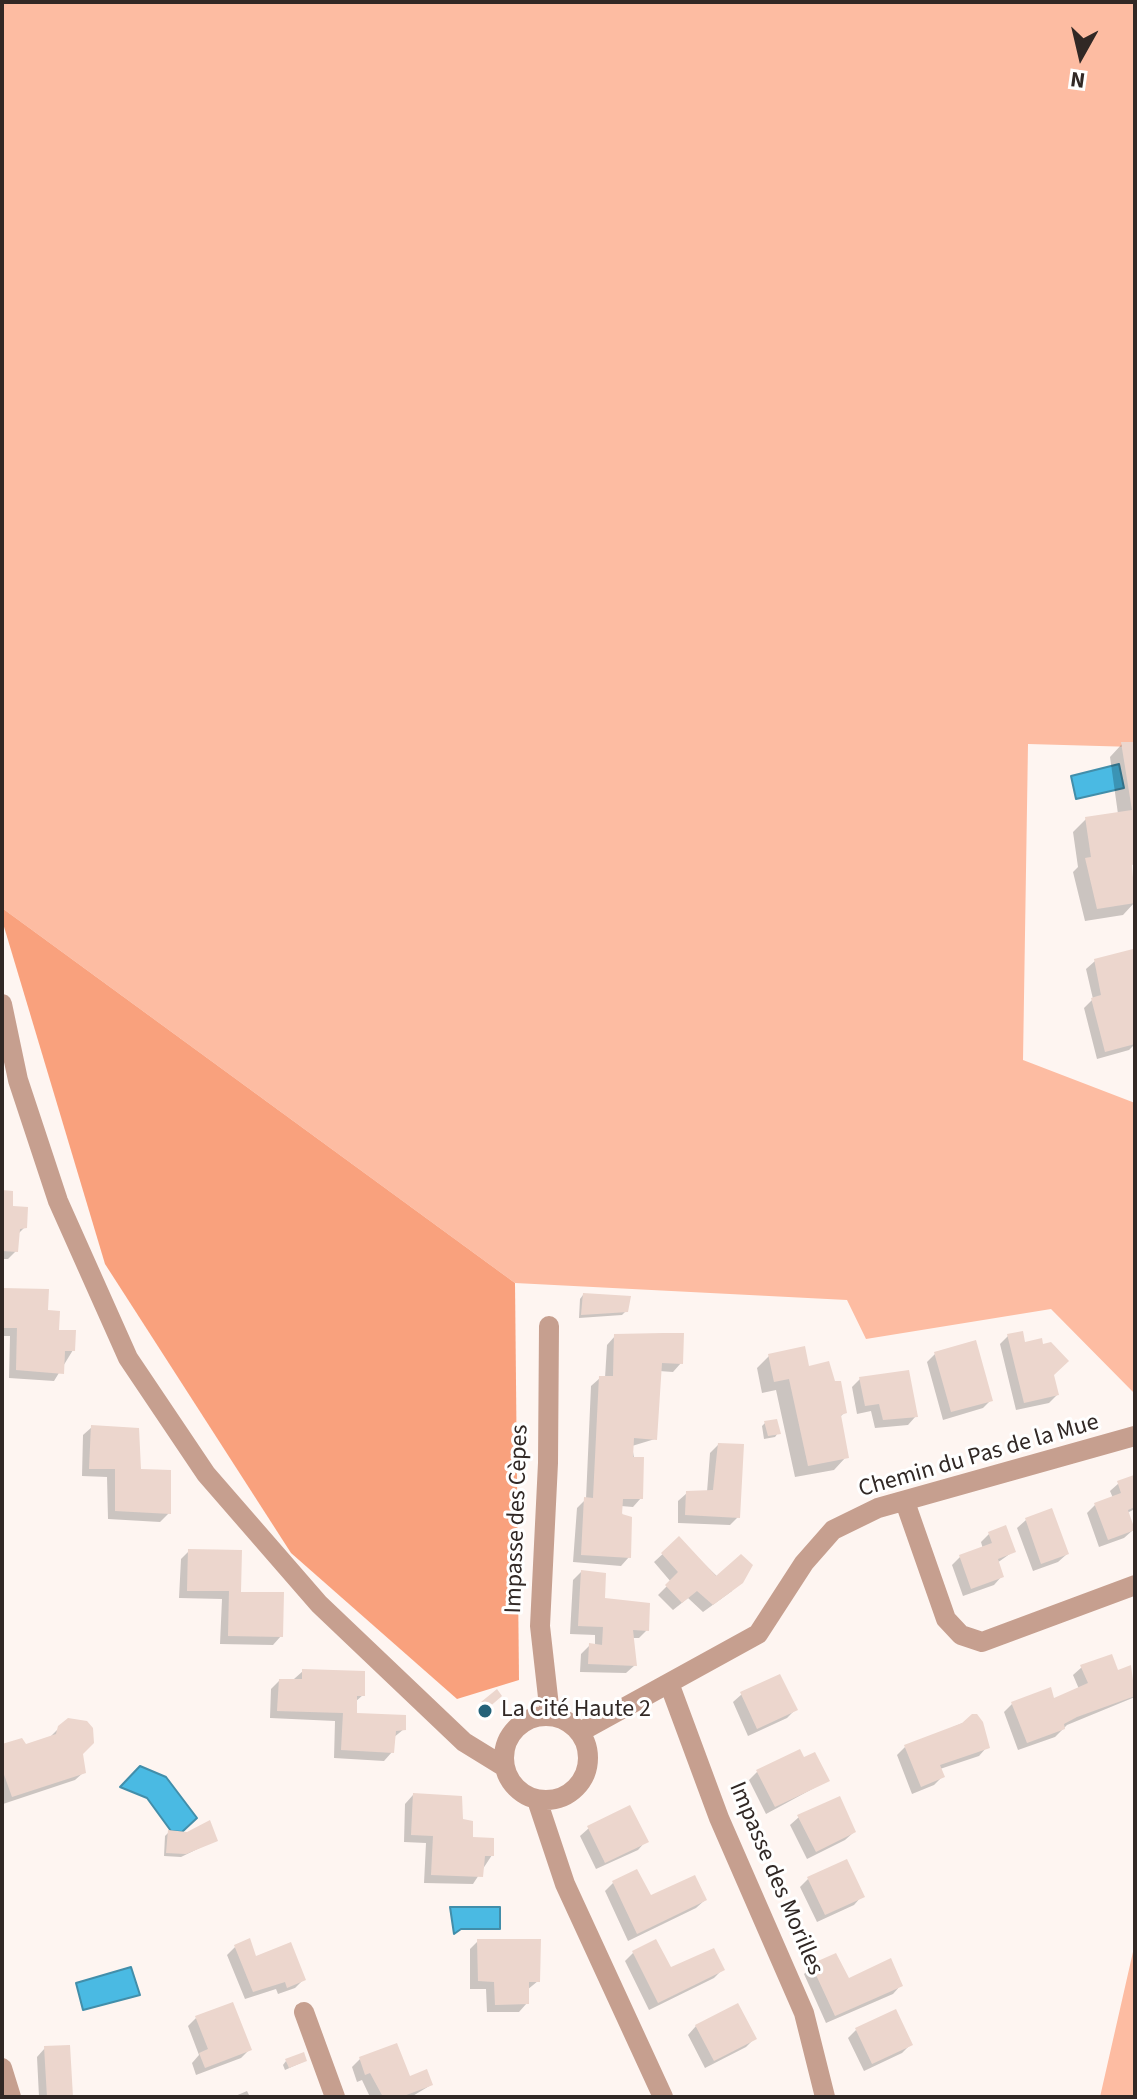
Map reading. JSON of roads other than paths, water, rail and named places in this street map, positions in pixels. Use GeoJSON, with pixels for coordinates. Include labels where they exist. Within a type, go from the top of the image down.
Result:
{"type":"FeatureCollection","features":[{"type":"Feature","properties":{"kind":"street"},"geometry":{"type":"LineString","coordinates":[[2,1004],[18,1080],[58,1201],[128,1358],[206,1474],[319,1604],[464,1742],[503,1766],[516,1790],[537,1800],[555,1800],[575,1790],[587,1771],[587,1745],[580,1732],[565,1719],[550,1715],[524,1720],[504,1746],[503,1766]]}},
{"type":"Feature","properties":{"kind":"street","name":"Impasse des Cèpes"},"geometry":{"type":"LineString","coordinates":[[549,1326],[548,1463],[540,1626],[550,1715]]}},
{"type":"Feature","properties":{"kind":"street","name":"Chemin du Pas de la Mue"},"geometry":{"type":"LineString","coordinates":[[580,1732],[758,1634],[804,1563],[833,1530],[878,1508],[1135,1436]]}},
{"type":"Feature","properties":{"kind":"street"},"geometry":{"type":"LineString","coordinates":[[905,1502],[946,1619],[961,1635],[982,1642],[1135,1585]]}},
{"type":"Feature","properties":{"kind":"street","name":"Impasse des Morilles"},"geometry":{"type":"LineString","coordinates":[[669,1683],[719,1818],[804,2013],[825,2097]]}},
{"type":"Feature","properties":{"kind":"street"},"geometry":{"type":"LineString","coordinates":[[537,1800],[565,1884],[663,2097]]}},
{"type":"Feature","properties":{"kind":"street"},"geometry":{"type":"LineString","coordinates":[[304,2012],[335,2097]]}},
{"type":"Feature","properties":{"kind":"street"},"geometry":{"type":"LineString","coordinates":[[2,2068],[11,2097]]}},
{"type":"Feature","properties":{"kind":"water"},"geometry":{"type":"Polygon","coordinates":[[[1119,764],[1124,788],[1076,799],[1071,776],[1119,764]]]}},
{"type":"Feature","properties":{"kind":"water"},"geometry":{"type":"Polygon","coordinates":[[[140,1766],[166,1777],[197,1818],[182,1832],[171,1831],[147,1798],[120,1787],[140,1766]]]}},
{"type":"Feature","properties":{"kind":"water"},"geometry":{"type":"Polygon","coordinates":[[[450,1907],[500,1907],[500,1929],[461,1929],[454,1934],[450,1907]]]}},
{"type":"Feature","properties":{"kind":"water"},"geometry":{"type":"Polygon","coordinates":[[[131,1967],[140,1995],[83,2010],[76,1983],[131,1967]]]}},
{"type":"Feature","properties":{"kind":"place","name":"La Cité Haute 2"},"geometry":{"type":"Point","coordinates":[485,1711]}}]}
